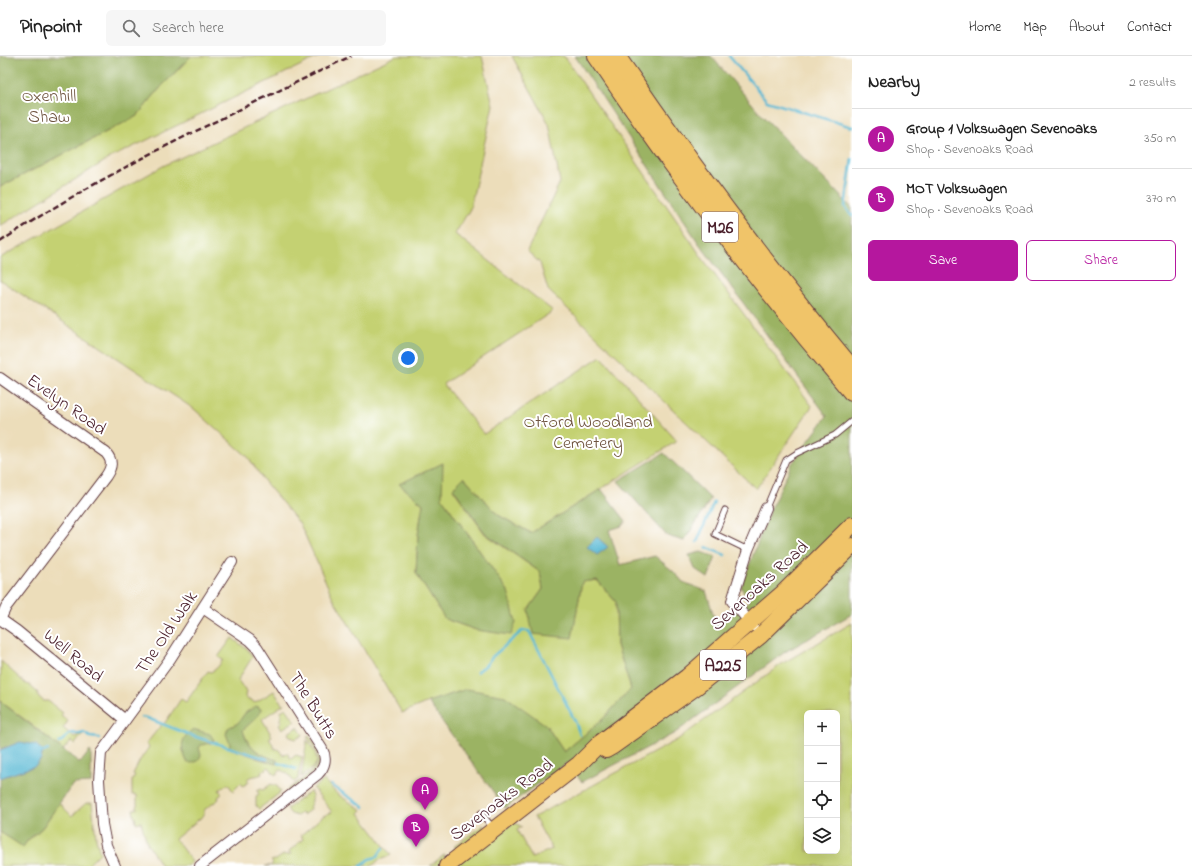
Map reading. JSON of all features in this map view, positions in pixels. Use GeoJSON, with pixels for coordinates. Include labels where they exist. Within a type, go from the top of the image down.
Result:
{"type":"FeatureCollection","features":[{"type":"Feature","properties":{"kind":"highway","name":"M26"},"geometry":{"type":"LineString","coordinates":[[597,56],[664,152],[722,229],[796,324],[852,392]]}},
{"type":"Feature","properties":{"kind":"highway","name":"M26"},"geometry":{"type":"LineString","coordinates":[[616,56],[672,137],[744,234],[851,365]]}},
{"type":"Feature","properties":{"kind":"main road","name":"Sevenoaks Road"},"geometry":{"type":"LineString","coordinates":[[446,866],[579,764],[600,743],[687,677],[783,593],[852,526]]}},
{"type":"Feature","properties":{"kind":"main road","name":"Sevenoaks Road"},"geometry":{"type":"LineString","coordinates":[[579,764],[613,746],[696,687],[760,636],[852,546]]}},
{"type":"Feature","properties":{"kind":"street","name":"Evelyn Road"},"geometry":{"type":"LineString","coordinates":[[0,378],[106,453],[111,461],[111,468],[106,476],[6,607],[0,620]]}},
{"type":"Feature","properties":{"kind":"street"},"geometry":{"type":"LineString","coordinates":[[760,636],[732,601],[748,550],[766,508]]}},
{"type":"Feature","properties":{"kind":"street","name":"The Old Walk"},"geometry":{"type":"LineString","coordinates":[[114,866],[106,845],[103,830],[99,784],[100,759],[103,748],[170,659],[232,562]]}},
{"type":"Feature","properties":{"kind":"street","name":"The Butts"},"geometry":{"type":"LineString","coordinates":[[200,866],[318,774],[323,769],[325,759],[322,749],[257,647],[251,641],[203,608]]}},
{"type":"Feature","properties":{"kind":"street","name":"Well Road"},"geometry":{"type":"LineString","coordinates":[[0,620],[18,631],[125,720]]}},
{"type":"Feature","properties":{"kind":"lane"},"geometry":{"type":"LineString","coordinates":[[766,508],[786,460],[797,453],[835,435],[852,421]]}},
{"type":"Feature","properties":{"kind":"lane"},"geometry":{"type":"LineString","coordinates":[[725,510],[715,534],[748,550]]}},
{"type":"Feature","properties":{"kind":"lane"},"geometry":{"type":"LineString","coordinates":[[481,813],[494,830]]}},
{"type":"Feature","properties":{"kind":"green space","name":"Oxenhill Shaw"},"geometry":{"type":"Polygon","coordinates":[[[0,56],[191,56],[161,87],[137,116],[0,187],[0,56]]]}},
{"type":"Feature","properties":{"kind":"green space"},"geometry":{"type":"Polygon","coordinates":[[[191,56],[320,56],[110,158],[0,226],[0,187],[137,116],[161,87],[191,56]]]}},
{"type":"Feature","properties":{"kind":"green space","name":"Otford Woodland Cemetery"},"geometry":{"type":"Polygon","coordinates":[[[396,56],[482,56],[493,105],[470,209],[455,234],[553,311],[443,384],[484,434],[601,356],[677,441],[531,533],[498,515],[464,477],[453,489],[485,534],[540,572],[543,589],[528,610],[572,637],[582,582],[597,580],[616,602],[617,645],[631,689],[603,719],[564,752],[546,725],[467,689],[428,702],[402,713],[333,598],[300,524],[265,482],[248,457],[194,409],[0,280],[0,258],[163,166],[396,56]],[[400,484],[423,504],[418,535],[416,573],[445,619],[476,630],[508,591],[442,498],[400,484]]]}},
{"type":"Feature","properties":{"kind":"green space"},"geometry":{"type":"Polygon","coordinates":[[[512,56],[564,56],[703,259],[812,406],[756,489],[548,290],[540,263],[527,251],[560,182],[549,124],[512,56]]]}},
{"type":"Feature","properties":{"kind":"green space"},"geometry":{"type":"Polygon","coordinates":[[[575,56],[711,56],[761,114],[852,208],[852,614],[785,652],[675,733],[582,782],[567,763],[505,808],[428,702],[467,689],[505,696],[546,725],[564,752],[603,719],[631,689],[617,645],[616,602],[597,580],[582,582],[572,638],[533,634],[528,610],[543,589],[540,572],[485,533],[453,488],[464,477],[498,515],[531,533],[601,489],[626,521],[622,526],[609,530],[620,565],[655,556],[674,572],[683,582],[706,591],[717,626],[749,601],[741,587],[769,513],[791,465],[827,416],[698,242],[575,56]]]}},
{"type":"Feature","properties":{"kind":"green space"},"geometry":{"type":"Polygon","coordinates":[[[664,453],[711,499],[684,541],[667,536],[618,481],[664,453]]]}},
{"type":"Feature","properties":{"kind":"green space"},"geometry":{"type":"Polygon","coordinates":[[[443,463],[442,498],[508,591],[516,623],[511,635],[476,630],[445,619],[416,573],[418,535],[423,504],[399,484],[443,463]]]}},
{"type":"Feature","properties":{"kind":"green space"},"geometry":{"type":"Polygon","coordinates":[[[701,552],[716,557],[708,578],[695,569],[689,555],[701,552]]]}},
{"type":"Feature","properties":{"kind":"green space"},"geometry":{"type":"Polygon","coordinates":[[[852,623],[852,866],[454,866],[514,822],[522,827],[517,830],[532,858],[552,849],[534,817],[677,740],[783,663],[852,623]]]}},
{"type":"Feature","properties":{"kind":"green space"},"geometry":{"type":"Polygon","coordinates":[[[232,638],[248,650],[253,656],[238,680],[246,692],[245,696],[248,700],[252,700],[254,703],[274,691],[282,704],[284,704],[262,719],[272,736],[269,738],[275,749],[278,749],[283,755],[287,753],[291,759],[296,755],[302,757],[298,779],[294,782],[288,774],[281,770],[275,775],[269,767],[261,772],[262,774],[247,779],[249,782],[243,786],[241,783],[233,791],[228,784],[219,790],[222,794],[218,797],[219,799],[204,810],[204,815],[175,839],[192,862],[187,866],[161,866],[147,843],[141,822],[136,823],[134,817],[133,809],[137,809],[137,795],[132,795],[132,781],[135,775],[133,774],[149,747],[146,744],[162,724],[164,724],[181,699],[186,702],[208,671],[211,672],[217,668],[223,660],[218,657],[232,638]],[[253,748],[256,758],[276,764],[277,760],[265,757],[253,748]]]}},
{"type":"Feature","properties":{"kind":"green space"},"geometry":{"type":"Polygon","coordinates":[[[1,661],[38,693],[37,696],[44,701],[48,701],[63,713],[61,715],[68,721],[63,728],[74,737],[83,734],[75,744],[71,741],[63,750],[0,701],[1,661]]]}},
{"type":"Feature","properties":{"kind":"green space"},"geometry":{"type":"Polygon","coordinates":[[[0,701],[80,763],[90,751],[91,752],[91,783],[73,784],[42,828],[28,840],[23,847],[0,832],[0,778],[35,766],[41,759],[43,751],[4,747],[0,750],[0,701]]]}},
{"type":"Feature","properties":{"kind":"green space"},"geometry":{"type":"Polygon","coordinates":[[[256,706],[261,709],[259,715],[243,730],[245,736],[251,746],[260,753],[277,760],[276,764],[229,748],[230,744],[226,734],[228,728],[238,723],[245,713],[256,706]]]}},
{"type":"Feature","properties":{"kind":"green space"},"geometry":{"type":"Polygon","coordinates":[[[286,708],[295,721],[282,729],[279,725],[281,723],[281,711],[286,708]]]}},
{"type":"Feature","properties":{"kind":"green space"},"geometry":{"type":"Polygon","coordinates":[[[298,727],[303,735],[296,739],[290,737],[288,733],[298,727]]]}},
{"type":"Feature","properties":{"kind":"green space"},"geometry":{"type":"Polygon","coordinates":[[[193,729],[210,734],[214,740],[212,743],[201,745],[199,748],[201,755],[198,761],[192,763],[187,762],[182,744],[185,737],[193,729]]]}},
{"type":"Feature","properties":{"kind":"green space"},"geometry":{"type":"Polygon","coordinates":[[[309,736],[320,752],[320,763],[308,777],[288,792],[287,790],[312,771],[318,761],[318,756],[314,746],[307,737],[309,736]]]}},
{"type":"Feature","properties":{"kind":"green space"},"geometry":{"type":"Polygon","coordinates":[[[307,740],[315,752],[317,762],[313,768],[301,777],[307,740]]]}},
{"type":"Feature","properties":{"kind":"green space"},"geometry":{"type":"Polygon","coordinates":[[[324,780],[337,794],[362,810],[359,813],[391,855],[379,860],[372,866],[270,866],[273,863],[271,861],[276,860],[283,855],[291,854],[289,851],[303,839],[301,835],[323,816],[332,812],[313,788],[324,780]]]}},
{"type":"Feature","properties":{"kind":"green space"},"geometry":{"type":"Polygon","coordinates":[[[271,784],[277,786],[281,792],[259,809],[256,806],[256,796],[259,794],[257,791],[261,789],[263,790],[271,784]]]}},
{"type":"Feature","properties":{"kind":"green space"},"geometry":{"type":"Polygon","coordinates":[[[310,791],[312,799],[309,807],[311,809],[303,815],[301,813],[297,816],[291,814],[287,809],[310,791]]]}},
{"type":"Feature","properties":{"kind":"green space"},"geometry":{"type":"Polygon","coordinates":[[[59,803],[72,816],[86,803],[92,803],[96,838],[100,853],[87,866],[0,866],[0,832],[23,846],[42,828],[59,803]]]}},
{"type":"Feature","properties":{"kind":"green space"},"geometry":{"type":"Polygon","coordinates":[[[483,825],[484,828],[458,849],[453,847],[483,825]]]}},
{"type":"Feature","properties":{"kind":"green space"},"geometry":{"type":"Polygon","coordinates":[[[445,854],[443,862],[430,866],[445,854]]]}},
{"type":"Feature","properties":{"kind":"water"},"geometry":{"type":"Polygon","coordinates":[[[597,537],[608,547],[597,555],[587,547],[597,537]]]}},
{"type":"Feature","properties":{"kind":"water"},"geometry":{"type":"Polygon","coordinates":[[[20,742],[36,745],[43,751],[41,759],[35,766],[0,778],[0,750],[20,742]]]}},
{"type":"Feature","properties":{"kind":"waterway"},"geometry":{"type":"LineString","coordinates":[[729,56],[767,101],[852,127]]}},
{"type":"Feature","properties":{"kind":"waterway"},"geometry":{"type":"LineString","coordinates":[[852,159],[845,207],[852,215]]}},
{"type":"Feature","properties":{"kind":"waterway"},"geometry":{"type":"LineString","coordinates":[[697,542],[714,502]]}},
{"type":"Feature","properties":{"kind":"waterway"},"geometry":{"type":"LineString","coordinates":[[706,547],[725,555]]}},
{"type":"Feature","properties":{"kind":"waterway"},"geometry":{"type":"LineString","coordinates":[[477,672],[522,631],[529,631],[575,721],[580,735]]}},
{"type":"Feature","properties":{"kind":"waterway"},"geometry":{"type":"LineString","coordinates":[[141,717],[193,736],[267,759]]}},
{"type":"Feature","properties":{"kind":"waterway"},"geometry":{"type":"LineString","coordinates":[[59,743],[71,733],[84,733],[90,737],[99,738]]}},
{"type":"Feature","properties":{"kind":"waterway"},"geometry":{"type":"LineString","coordinates":[[43,752],[48,750]]}},
{"type":"Feature","properties":{"kind":"waterway"},"geometry":{"type":"LineString","coordinates":[[278,763],[296,769]]}},
{"type":"Feature","properties":{"kind":"waterway"},"geometry":{"type":"LineString","coordinates":[[331,785],[364,807]]}},
{"type":"Feature","properties":{"kind":"waterway"},"geometry":{"type":"LineString","coordinates":[[361,866],[369,859],[377,857],[383,848]]}},
{"type":"Feature","properties":{"kind":"railway"},"geometry":{"type":"LineString","coordinates":[[0,242],[42,215],[128,166],[351,56]]}},
{"type":"Feature","properties":{"kind":"place","name":"Group 1 Volkswagen Sevenoaks"},"geometry":{"type":"Point","coordinates":[425,810]}},
{"type":"Feature","properties":{"kind":"place","name":"MOT Volkswagen"},"geometry":{"type":"Point","coordinates":[416,847]}}]}
